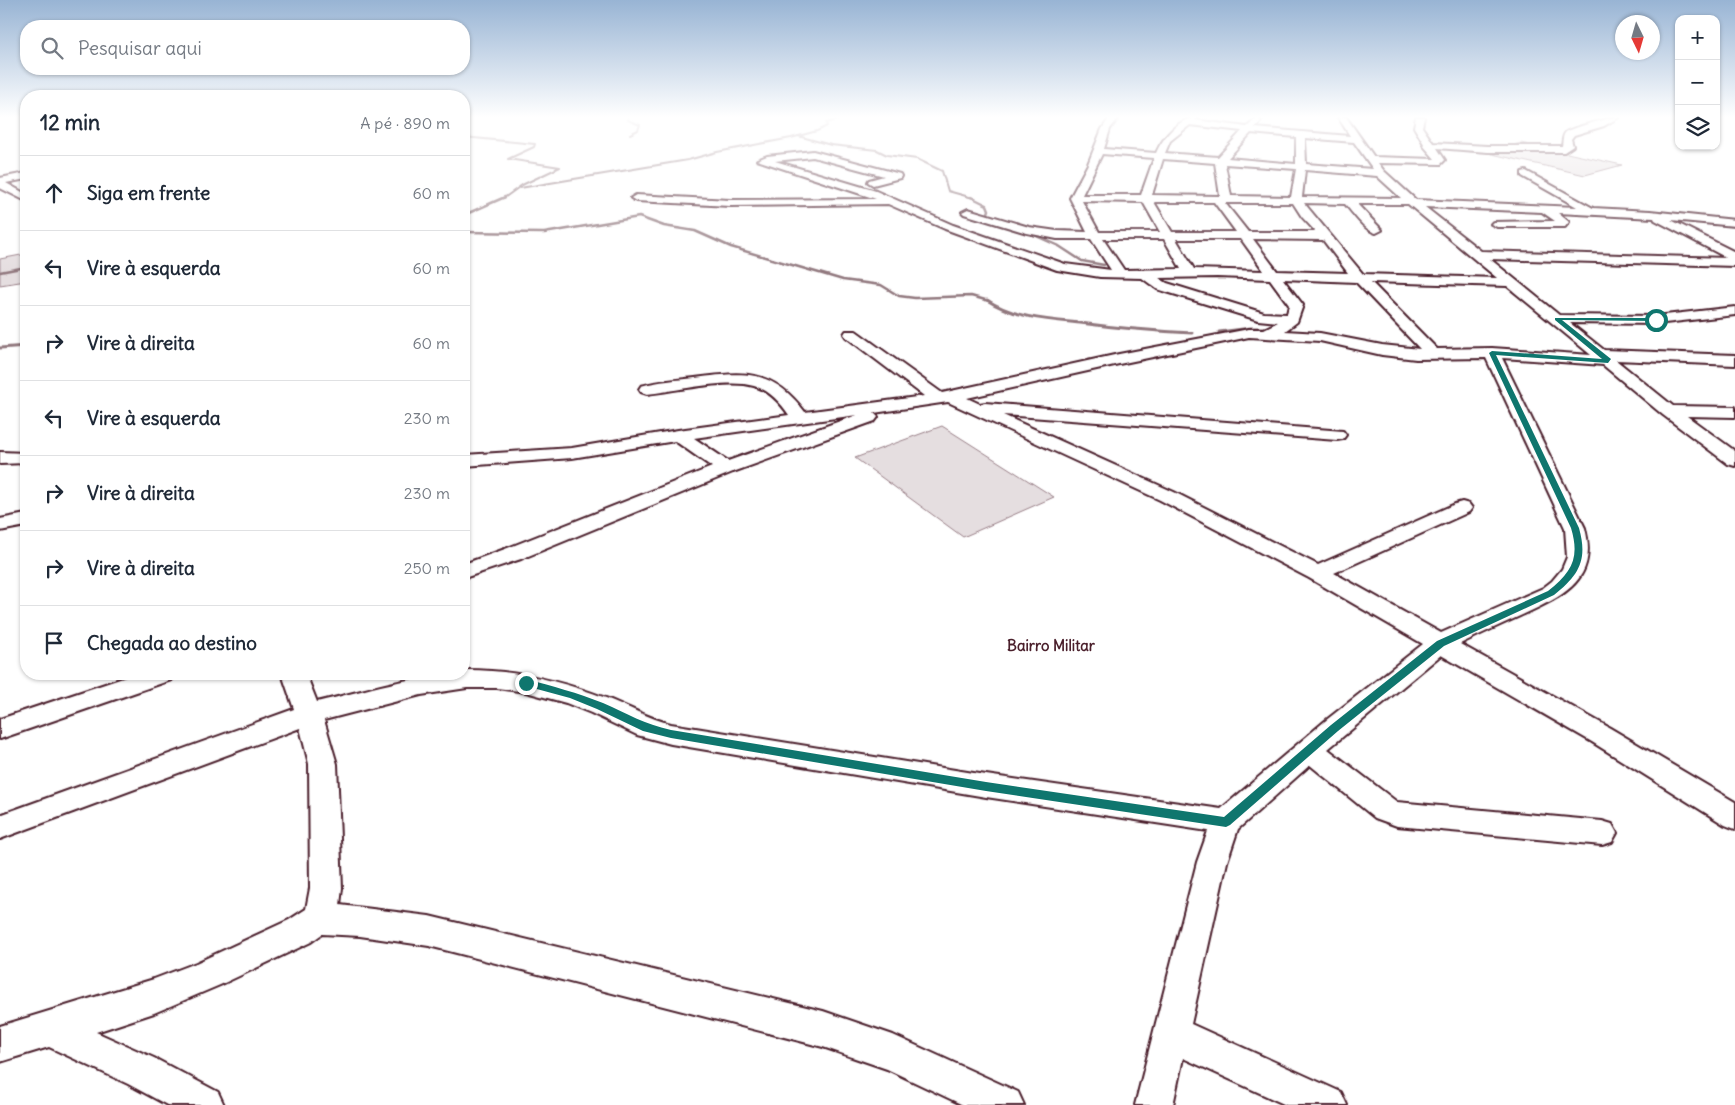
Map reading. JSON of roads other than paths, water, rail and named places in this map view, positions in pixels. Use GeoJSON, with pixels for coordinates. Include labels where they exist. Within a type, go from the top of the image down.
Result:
{"type":"FeatureCollection","features":[{"type":"Feature","properties":{"kind":"street"},"geometry":{"type":"LineString","coordinates":[[791,169],[892,201],[949,227],[1062,267],[1092,273],[1190,273],[1512,282]]}},
{"type":"Feature","properties":{"kind":"street"},"geometry":{"type":"LineString","coordinates":[[822,169],[850,175]]}},
{"type":"Feature","properties":{"kind":"street"},"geometry":{"type":"LineString","coordinates":[[853,187],[869,181],[896,176],[868,169]]}},
{"type":"Feature","properties":{"kind":"street"},"geometry":{"type":"LineString","coordinates":[[1075,198],[1089,169]]}},
{"type":"Feature","properties":{"kind":"street"},"geometry":{"type":"LineString","coordinates":[[1155,169],[1146,198],[1190,273]]}},
{"type":"Feature","properties":{"kind":"street"},"geometry":{"type":"LineString","coordinates":[[1220,169],[1222,199],[1244,235],[1296,306],[1296,314],[1292,319],[1268,333]]}},
{"type":"Feature","properties":{"kind":"street"},"geometry":{"type":"LineString","coordinates":[[1301,169],[1296,199],[1306,215],[1361,279],[1433,354]]}},
{"type":"Feature","properties":{"kind":"street"},"geometry":{"type":"LineString","coordinates":[[1322,169],[1380,173]]}},
{"type":"Feature","properties":{"kind":"street"},"geometry":{"type":"LineString","coordinates":[[1377,169],[1412,202],[1476,255],[1669,410],[1735,460]]}},
{"type":"Feature","properties":{"kind":"street"},"geometry":{"type":"LineString","coordinates":[[1526,174],[1593,212]]}},
{"type":"Feature","properties":{"kind":"street"},"geometry":{"type":"LineString","coordinates":[[0,183],[20,178]]}},
{"type":"Feature","properties":{"kind":"street"},"geometry":{"type":"LineString","coordinates":[[0,183],[20,195]]}},
{"type":"Feature","properties":{"kind":"street"},"geometry":{"type":"LineString","coordinates":[[636,198],[730,203],[858,204],[892,201]]}},
{"type":"Feature","properties":{"kind":"street"},"geometry":{"type":"LineString","coordinates":[[1075,198],[1296,199],[1412,202],[1650,214],[1735,223]]}},
{"type":"Feature","properties":{"kind":"street"},"geometry":{"type":"LineString","coordinates":[[1075,198],[1095,236],[1120,274]]}},
{"type":"Feature","properties":{"kind":"street"},"geometry":{"type":"LineString","coordinates":[[1349,200],[1359,214],[1376,230]]}},
{"type":"Feature","properties":{"kind":"street"},"geometry":{"type":"LineString","coordinates":[[1496,224],[1561,225],[1563,222],[1546,210]]}},
{"type":"Feature","properties":{"kind":"street"},"geometry":{"type":"LineString","coordinates":[[968,212],[1042,233],[1095,236],[1326,236]]}},
{"type":"Feature","properties":{"kind":"street"},"geometry":{"type":"LineString","coordinates":[[1650,214],[1735,257]]}},
{"type":"Feature","properties":{"kind":"street"},"geometry":{"type":"LineString","coordinates":[[1712,246],[1735,245]]}},
{"type":"Feature","properties":{"kind":"street"},"geometry":{"type":"LineString","coordinates":[[1476,255],[1735,262]]}},
{"type":"Feature","properties":{"kind":"street"},"geometry":{"type":"LineString","coordinates":[[1145,273],[1162,286],[1264,317],[1292,319]]}},
{"type":"Feature","properties":{"kind":"street"},"geometry":{"type":"LineString","coordinates":[[1557,319],[1656,320],[1735,311]]}},
{"type":"Feature","properties":{"kind":"street"},"geometry":{"type":"LineString","coordinates":[[470,460],[572,453],[678,435],[945,398],[1234,335],[1268,333],[1320,337],[1401,353],[1492,353],[1605,358],[1735,360]]}},
{"type":"Feature","properties":{"kind":"street"},"geometry":{"type":"LineString","coordinates":[[851,334],[945,398],[975,407],[1046,442],[1175,499],[1317,573],[1601,735],[1735,817]]}},
{"type":"Feature","properties":{"kind":"street"},"geometry":{"type":"LineString","coordinates":[[1154,1105],[1212,862],[1226,822],[1376,693],[1440,644],[1551,593],[1566,582],[1575,569],[1579,542],[1575,528],[1492,353]]}},
{"type":"Feature","properties":{"kind":"street"},"geometry":{"type":"LineString","coordinates":[[648,390],[728,378],[752,379],[762,382],[779,393],[800,418]]}},
{"type":"Feature","properties":{"kind":"street"},"geometry":{"type":"LineString","coordinates":[[470,569],[513,554],[726,468],[904,404]]}},
{"type":"Feature","properties":{"kind":"street"},"geometry":{"type":"LineString","coordinates":[[975,407],[1336,435]]}},
{"type":"Feature","properties":{"kind":"street"},"geometry":{"type":"LineString","coordinates":[[1669,410],[1735,412]]}},
{"type":"Feature","properties":{"kind":"street"},"geometry":{"type":"LineString","coordinates":[[678,435],[726,468]]}},
{"type":"Feature","properties":{"kind":"street"},"geometry":{"type":"LineString","coordinates":[[0,458],[20,458]]}},
{"type":"Feature","properties":{"kind":"street"},"geometry":{"type":"LineString","coordinates":[[1317,573],[1462,508]]}},
{"type":"Feature","properties":{"kind":"street"},"geometry":{"type":"LineString","coordinates":[[0,525],[20,521]]}},
{"type":"Feature","properties":{"kind":"street"},"geometry":{"type":"LineString","coordinates":[[470,679],[497,679],[526,683],[573,696],[600,706],[646,728],[671,734],[986,786],[1226,822]]}},
{"type":"Feature","properties":{"kind":"street"},"geometry":{"type":"LineString","coordinates":[[0,729],[144,680]]}},
{"type":"Feature","properties":{"kind":"street"},"geometry":{"type":"LineString","coordinates":[[0,1044],[154,996],[208,974],[300,931],[316,919],[324,905],[326,888],[323,764],[309,714],[296,680]]}},
{"type":"Feature","properties":{"kind":"street"},"geometry":{"type":"LineString","coordinates":[[0,827],[309,714],[421,686],[460,680]]}},
{"type":"Feature","properties":{"kind":"street"},"geometry":{"type":"LineString","coordinates":[[1310,750],[1385,810],[1397,814],[1602,833]]}},
{"type":"Feature","properties":{"kind":"street"},"geometry":{"type":"LineString","coordinates":[[316,919],[360,921],[429,930],[823,1029],[893,1053],[1005,1105]]}},
{"type":"Feature","properties":{"kind":"street"},"geometry":{"type":"LineString","coordinates":[[50,1029],[141,1071],[205,1105]]}},
{"type":"Feature","properties":{"kind":"street"},"geometry":{"type":"LineString","coordinates":[[1172,1034],[1328,1105]]}},
{"type":"Feature","properties":{"kind":"waterway"},"geometry":{"type":"LineString","coordinates":[[504,198],[522,185],[557,169]]}},
{"type":"Feature","properties":{"kind":"waterway"},"geometry":{"type":"LineString","coordinates":[[520,188],[637,169]]}},
{"type":"Feature","properties":{"kind":"waterway"},"geometry":{"type":"LineString","coordinates":[[937,169],[942,171],[948,191],[973,198]]}},
{"type":"Feature","properties":{"kind":"waterway"},"geometry":{"type":"LineString","coordinates":[[470,212],[505,197]]}},
{"type":"Feature","properties":{"kind":"waterway"},"geometry":{"type":"LineString","coordinates":[[973,198],[987,205],[989,210],[987,216],[991,218]]}},
{"type":"Feature","properties":{"kind":"waterway"},"geometry":{"type":"LineString","coordinates":[[470,232],[544,233],[639,217],[664,226],[695,231],[731,247],[843,280],[881,285],[899,296],[915,298],[971,296],[988,301]]}},
{"type":"Feature","properties":{"kind":"waterway"},"geometry":{"type":"LineString","coordinates":[[1030,233],[1059,246],[1082,261],[1104,265]]}},
{"type":"Feature","properties":{"kind":"waterway"},"geometry":{"type":"LineString","coordinates":[[0,272],[20,268]]}},
{"type":"Feature","properties":{"kind":"waterway"},"geometry":{"type":"LineString","coordinates":[[988,301],[1009,311],[1044,319],[1122,328],[1192,333]]}},
{"type":"Feature","properties":{"kind":"waterway"},"geometry":{"type":"LineString","coordinates":[[1219,332],[1251,328],[1273,328]]}},
{"type":"Feature","properties":{"kind":"waterway"},"geometry":{"type":"LineString","coordinates":[[1281,329],[1296,332]]}},
{"type":"Feature","properties":{"kind":"waterway"},"geometry":{"type":"LineString","coordinates":[[0,348],[20,346]]}},
{"type":"Feature","properties":{"kind":"district","name":"Bairro Militar"},"geometry":{"type":"Point","coordinates":[1051,645]}}]}
